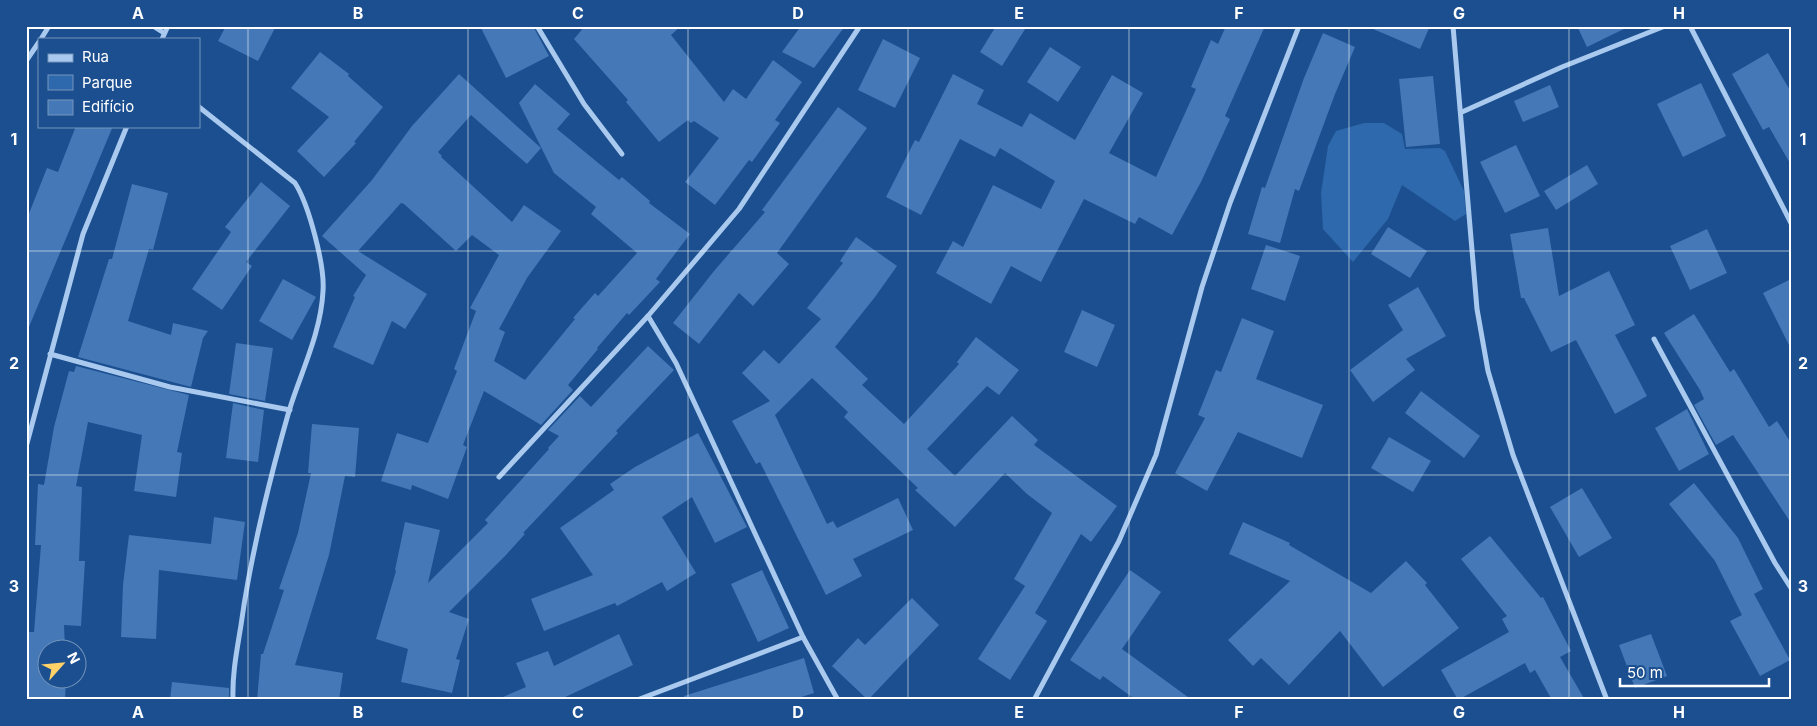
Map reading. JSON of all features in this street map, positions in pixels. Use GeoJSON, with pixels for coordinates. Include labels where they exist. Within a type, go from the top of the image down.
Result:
{"type":"FeatureCollection","features":[{"type":"Feature","properties":{"kind":"street"},"geometry":{"type":"LineString","coordinates":[[42,38],[49,26]]}},
{"type":"Feature","properties":{"kind":"street"},"geometry":{"type":"LineString","coordinates":[[153,26],[163,36],[168,26]]}},
{"type":"Feature","properties":{"kind":"street"},"geometry":{"type":"LineString","coordinates":[[537,26],[584,104],[622,154]]}},
{"type":"Feature","properties":{"kind":"street"},"geometry":{"type":"LineString","coordinates":[[500,477],[648,316],[739,209],[860,26]]}},
{"type":"Feature","properties":{"kind":"street"},"geometry":{"type":"LineString","coordinates":[[1034,700],[1119,541],[1156,455],[1202,287],[1230,203],[1299,26]]}},
{"type":"Feature","properties":{"kind":"street"},"geometry":{"type":"LineString","coordinates":[[1453,26],[1462,112],[1477,308],[1488,371],[1513,455],[1607,700]]}},
{"type":"Feature","properties":{"kind":"street"},"geometry":{"type":"LineString","coordinates":[[1462,112],[1562,67],[1665,26]]}},
{"type":"Feature","properties":{"kind":"street"},"geometry":{"type":"LineString","coordinates":[[1690,26],[1791,223]]}},
{"type":"Feature","properties":{"kind":"street"},"geometry":{"type":"LineString","coordinates":[[26,61],[38,43]]}},
{"type":"Feature","properties":{"kind":"street"},"geometry":{"type":"LineString","coordinates":[[200,108],[283,171],[295,183],[305,198],[324,289],[322,309],[290,410],[258,531],[244,604],[233,682],[233,700]]}},
{"type":"Feature","properties":{"kind":"street"},"geometry":{"type":"LineString","coordinates":[[26,447],[83,234],[126,128]]}},
{"type":"Feature","properties":{"kind":"street"},"geometry":{"type":"LineString","coordinates":[[648,316],[676,363],[803,637],[838,700]]}},
{"type":"Feature","properties":{"kind":"street"},"geometry":{"type":"LineString","coordinates":[[1654,339],[1775,563],[1791,588]]}},
{"type":"Feature","properties":{"kind":"street"},"geometry":{"type":"LineString","coordinates":[[50,354],[170,387],[290,410]]}},
{"type":"Feature","properties":{"kind":"street"},"geometry":{"type":"LineString","coordinates":[[637,700],[803,637]]}},
{"type":"Feature","properties":{"kind":"green space"},"geometry":{"type":"Polygon","coordinates":[[[1364,123],[1384,123],[1402,134],[1405,149],[1440,148],[1445,151],[1464,191],[1466,214],[1455,221],[1402,185],[1388,219],[1353,262],[1323,229],[1321,193],[1328,146],[1336,131],[1364,123]]]}},
{"type":"Feature","properties":{"kind":"building"},"geometry":{"type":"Polygon","coordinates":[[[226,26],[276,26],[258,61],[218,41],[226,26]]]}},
{"type":"Feature","properties":{"kind":"building"},"geometry":{"type":"Polygon","coordinates":[[[480,26],[533,26],[549,56],[506,78],[480,26]]]}},
{"type":"Feature","properties":{"kind":"building"},"geometry":{"type":"Polygon","coordinates":[[[585,26],[681,26],[671,35],[724,102],[733,89],[746,99],[773,60],[802,82],[775,120],[780,123],[752,162],[749,160],[715,205],[685,182],[719,138],[694,121],[691,123],[688,120],[659,142],[626,102],[628,100],[574,39],[585,26]]]}},
{"type":"Feature","properties":{"kind":"building"},"geometry":{"type":"Polygon","coordinates":[[[801,26],[845,26],[814,68],[782,52],[801,26]]]}},
{"type":"Feature","properties":{"kind":"building"},"geometry":{"type":"Polygon","coordinates":[[[996,26],[1027,26],[1002,66],[980,52],[996,26]]]}},
{"type":"Feature","properties":{"kind":"building"},"geometry":{"type":"Polygon","coordinates":[[[1226,26],[1265,26],[1225,116],[1230,119],[1201,182],[1172,235],[1139,217],[1135,224],[1084,199],[1041,282],[1011,266],[991,304],[936,273],[953,241],[963,247],[993,185],[1041,209],[1055,181],[1000,148],[995,157],[960,139],[921,215],[886,197],[915,140],[919,142],[953,74],[984,90],[977,104],[1022,127],[1030,113],[1075,140],[1112,75],[1143,93],[1109,153],[1156,177],[1196,89],[1191,87],[1211,40],[1218,44],[1226,26]]]}},
{"type":"Feature","properties":{"kind":"building"},"geometry":{"type":"Polygon","coordinates":[[[1366,26],[1430,26],[1420,49],[1366,26]]]}},
{"type":"Feature","properties":{"kind":"building"},"geometry":{"type":"Polygon","coordinates":[[[1577,26],[1630,26],[1587,47],[1577,26]]]}},
{"type":"Feature","properties":{"kind":"building"},"geometry":{"type":"Polygon","coordinates":[[[1323,33],[1355,47],[1335,94],[1299,191],[1295,189],[1280,243],[1248,234],[1262,187],[1265,188],[1304,78],[1323,33]]]}},
{"type":"Feature","properties":{"kind":"building"},"geometry":{"type":"Polygon","coordinates":[[[883,39],[920,58],[895,108],[858,90],[883,39]]]}},
{"type":"Feature","properties":{"kind":"building"},"geometry":{"type":"Polygon","coordinates":[[[1050,47],[1081,67],[1058,102],[1027,82],[1050,47]]]}},
{"type":"Feature","properties":{"kind":"building"},"geometry":{"type":"Polygon","coordinates":[[[320,52],[349,74],[348,76],[383,107],[354,142],[356,143],[324,177],[297,151],[329,117],[291,88],[320,52]]]}},
{"type":"Feature","properties":{"kind":"building"},"geometry":{"type":"Polygon","coordinates":[[[1768,53],[1791,92],[1791,165],[1769,127],[1763,130],[1732,74],[1768,53]]]}},
{"type":"Feature","properties":{"kind":"building"},"geometry":{"type":"Polygon","coordinates":[[[459,74],[541,148],[527,164],[471,115],[438,152],[441,157],[512,222],[524,205],[561,231],[527,278],[499,329],[505,332],[494,361],[525,380],[595,293],[598,296],[637,253],[591,214],[596,207],[554,173],[519,103],[535,84],[570,114],[557,129],[619,180],[622,177],[650,201],[649,203],[690,234],[656,279],[660,282],[629,315],[627,313],[597,348],[568,385],[573,390],[541,425],[484,391],[463,445],[467,447],[448,499],[412,485],[411,490],[381,481],[397,433],[428,443],[457,371],[454,369],[476,311],[470,308],[499,255],[472,235],[456,251],[401,203],[358,251],[427,294],[405,329],[392,321],[373,365],[333,347],[355,297],[353,296],[366,275],[322,236],[372,180],[412,126],[459,74]]]}},
{"type":"Feature","properties":{"kind":"building"},"geometry":{"type":"Polygon","coordinates":[[[1433,76],[1440,144],[1406,147],[1399,79],[1433,76]]]}},
{"type":"Feature","properties":{"kind":"building"},"geometry":{"type":"Polygon","coordinates":[[[1701,83],[1726,136],[1683,157],[1657,104],[1701,83]]]}},
{"type":"Feature","properties":{"kind":"building"},"geometry":{"type":"Polygon","coordinates":[[[1550,85],[1559,107],[1523,122],[1514,101],[1550,85]]]}},
{"type":"Feature","properties":{"kind":"building"},"geometry":{"type":"Polygon","coordinates":[[[838,107],[867,128],[777,253],[789,264],[753,306],[739,293],[699,344],[673,323],[714,271],[765,212],[762,210],[838,107]]]}},
{"type":"Feature","properties":{"kind":"building"},"geometry":{"type":"Polygon","coordinates":[[[75,128],[112,128],[26,334],[26,221],[47,168],[58,172],[75,128]]]}},
{"type":"Feature","properties":{"kind":"building"},"geometry":{"type":"Polygon","coordinates":[[[1516,145],[1540,196],[1505,213],[1480,162],[1516,145]]]}},
{"type":"Feature","properties":{"kind":"building"},"geometry":{"type":"Polygon","coordinates":[[[1587,165],[1598,184],[1556,210],[1544,191],[1587,165]]]}},
{"type":"Feature","properties":{"kind":"building"},"geometry":{"type":"Polygon","coordinates":[[[261,182],[290,206],[246,262],[252,266],[222,310],[192,289],[231,232],[225,227],[261,182]]]}},
{"type":"Feature","properties":{"kind":"building"},"geometry":{"type":"Polygon","coordinates":[[[132,184],[168,193],[153,250],[149,249],[128,321],[171,335],[173,323],[208,331],[203,338],[191,387],[78,357],[109,259],[112,259],[132,184]]]}},
{"type":"Feature","properties":{"kind":"building"},"geometry":{"type":"Polygon","coordinates":[[[1388,227],[1427,251],[1410,278],[1371,254],[1388,227]]]}},
{"type":"Feature","properties":{"kind":"building"},"geometry":{"type":"Polygon","coordinates":[[[1548,228],[1559,296],[1609,271],[1635,325],[1615,335],[1647,396],[1615,414],[1576,340],[1551,352],[1524,298],[1521,298],[1510,234],[1548,228]]]}},
{"type":"Feature","properties":{"kind":"building"},"geometry":{"type":"Polygon","coordinates":[[[1707,229],[1727,273],[1690,290],[1670,246],[1707,229]]]}},
{"type":"Feature","properties":{"kind":"building"},"geometry":{"type":"Polygon","coordinates":[[[856,237],[897,266],[835,347],[868,379],[862,385],[904,424],[959,364],[957,362],[976,337],[1019,370],[999,395],[987,386],[927,449],[955,476],[1012,416],[1038,440],[1034,445],[1117,506],[1091,542],[1081,534],[1035,613],[1047,621],[1010,680],[978,659],[1025,586],[1014,579],[1052,513],[1027,494],[1005,473],[955,527],[915,490],[918,488],[844,417],[848,412],[812,378],[775,415],[827,524],[833,521],[837,528],[898,498],[913,530],[853,559],[862,576],[826,595],[760,462],[756,464],[732,421],[770,401],[742,373],[764,350],[779,364],[821,319],[807,308],[843,263],[840,261],[856,237]]]}},
{"type":"Feature","properties":{"kind":"building"},"geometry":{"type":"Polygon","coordinates":[[[1266,245],[1300,256],[1285,301],[1251,289],[1266,245]]]}},
{"type":"Feature","properties":{"kind":"building"},"geometry":{"type":"Polygon","coordinates":[[[283,279],[316,297],[292,340],[259,321],[283,279]]]}},
{"type":"Feature","properties":{"kind":"building"},"geometry":{"type":"Polygon","coordinates":[[[1791,279],[1791,349],[1763,293],[1791,279]]]}},
{"type":"Feature","properties":{"kind":"building"},"geometry":{"type":"Polygon","coordinates":[[[1418,287],[1446,336],[1406,359],[1415,370],[1373,402],[1350,370],[1403,330],[1388,305],[1418,287]]]}},
{"type":"Feature","properties":{"kind":"building"},"geometry":{"type":"Polygon","coordinates":[[[1082,310],[1115,325],[1097,367],[1064,352],[1082,310]]]}},
{"type":"Feature","properties":{"kind":"building"},"geometry":{"type":"Polygon","coordinates":[[[1694,314],[1730,372],[1734,369],[1769,427],[1777,421],[1791,443],[1791,523],[1733,435],[1716,445],[1694,405],[1704,399],[1664,333],[1694,314]]]}},
{"type":"Feature","properties":{"kind":"building"},"geometry":{"type":"Polygon","coordinates":[[[1242,318],[1274,331],[1256,379],[1323,405],[1302,458],[1238,432],[1207,491],[1175,473],[1205,418],[1198,415],[1216,370],[1221,372],[1242,318]]]}},
{"type":"Feature","properties":{"kind":"building"},"geometry":{"type":"Polygon","coordinates":[[[236,343],[273,348],[265,401],[229,394],[236,343]]]}},
{"type":"Feature","properties":{"kind":"building"},"geometry":{"type":"Polygon","coordinates":[[[648,346],[674,370],[616,431],[618,433],[523,533],[525,534],[505,556],[449,612],[469,619],[456,659],[460,660],[452,693],[401,682],[408,649],[376,639],[396,571],[405,522],[440,530],[428,583],[488,523],[485,520],[559,436],[548,430],[580,396],[591,407],[648,346]]]}},
{"type":"Feature","properties":{"kind":"building"},"geometry":{"type":"Polygon","coordinates":[[[76,366],[189,395],[177,452],[182,453],[176,497],[134,491],[142,435],[88,422],[76,486],[82,487],[79,561],[85,561],[81,626],[64,625],[65,638],[38,638],[38,688],[66,688],[65,700],[29,700],[28,632],[34,632],[41,545],[35,545],[38,484],[44,485],[54,427],[69,371],[74,372],[76,366]]]}},
{"type":"Feature","properties":{"kind":"building"},"geometry":{"type":"Polygon","coordinates":[[[1421,391],[1480,436],[1464,458],[1405,413],[1421,391]]]}},
{"type":"Feature","properties":{"kind":"building"},"geometry":{"type":"Polygon","coordinates":[[[233,403],[264,410],[258,462],[226,458],[233,403]]]}},
{"type":"Feature","properties":{"kind":"building"},"geometry":{"type":"Polygon","coordinates":[[[1687,409],[1709,454],[1679,471],[1655,428],[1687,409]]]}},
{"type":"Feature","properties":{"kind":"building"},"geometry":{"type":"Polygon","coordinates":[[[312,424],[359,428],[355,477],[345,476],[329,555],[295,665],[343,673],[339,700],[257,700],[261,654],[263,654],[284,590],[279,589],[298,533],[311,473],[308,473],[312,424]]]}},
{"type":"Feature","properties":{"kind":"building"},"geometry":{"type":"Polygon","coordinates":[[[698,433],[747,527],[715,543],[692,497],[662,517],[696,573],[667,591],[662,582],[617,606],[615,603],[544,631],[531,599],[593,575],[560,528],[614,490],[610,484],[635,467],[698,433]]]}},
{"type":"Feature","properties":{"kind":"building"},"geometry":{"type":"Polygon","coordinates":[[[1389,437],[1431,461],[1413,492],[1371,468],[1389,437]]]}},
{"type":"Feature","properties":{"kind":"building"},"geometry":{"type":"Polygon","coordinates":[[[1694,483],[1738,538],[1763,589],[1754,594],[1790,660],[1760,676],[1730,621],[1742,615],[1715,561],[1669,504],[1694,483]]]}},
{"type":"Feature","properties":{"kind":"building"},"geometry":{"type":"Polygon","coordinates":[[[1582,488],[1612,538],[1579,557],[1550,507],[1582,488]]]}},
{"type":"Feature","properties":{"kind":"building"},"geometry":{"type":"Polygon","coordinates":[[[214,517],[245,522],[237,580],[159,570],[156,639],[121,637],[123,585],[129,535],[211,544],[214,517]]]}},
{"type":"Feature","properties":{"kind":"building"},"geometry":{"type":"Polygon","coordinates":[[[1243,522],[1290,543],[1289,545],[1371,593],[1406,561],[1427,583],[1425,585],[1459,628],[1383,687],[1340,631],[1289,685],[1261,658],[1253,666],[1228,640],[1290,581],[1229,554],[1243,522]]]}},
{"type":"Feature","properties":{"kind":"building"},"geometry":{"type":"Polygon","coordinates":[[[1490,536],[1541,598],[1543,597],[1571,651],[1560,657],[1585,700],[1552,700],[1535,670],[1530,673],[1525,663],[1458,700],[1441,670],[1509,632],[1502,619],[1507,616],[1461,559],[1490,536]]]}},
{"type":"Feature","properties":{"kind":"building"},"geometry":{"type":"Polygon","coordinates":[[[762,570],[789,628],[758,642],[731,584],[762,570]]]}},
{"type":"Feature","properties":{"kind":"building"},"geometry":{"type":"Polygon","coordinates":[[[1130,570],[1161,592],[1122,649],[1192,700],[1136,700],[1103,676],[1100,680],[1070,660],[1130,570]]]}},
{"type":"Feature","properties":{"kind":"building"},"geometry":{"type":"Polygon","coordinates":[[[912,598],[939,625],[868,700],[832,666],[858,638],[865,645],[912,598]]]}},
{"type":"Feature","properties":{"kind":"building"},"geometry":{"type":"Polygon","coordinates":[[[619,634],[633,665],[559,700],[496,700],[526,687],[516,663],[548,651],[554,666],[619,634]]]}},
{"type":"Feature","properties":{"kind":"building"},"geometry":{"type":"Polygon","coordinates":[[[1651,634],[1667,676],[1635,688],[1619,645],[1651,634]]]}},
{"type":"Feature","properties":{"kind":"building"},"geometry":{"type":"Polygon","coordinates":[[[804,658],[814,693],[792,700],[685,700],[684,696],[804,658]]]}},
{"type":"Feature","properties":{"kind":"building"},"geometry":{"type":"Polygon","coordinates":[[[172,682],[229,688],[229,700],[170,700],[172,682]]]}}]}
